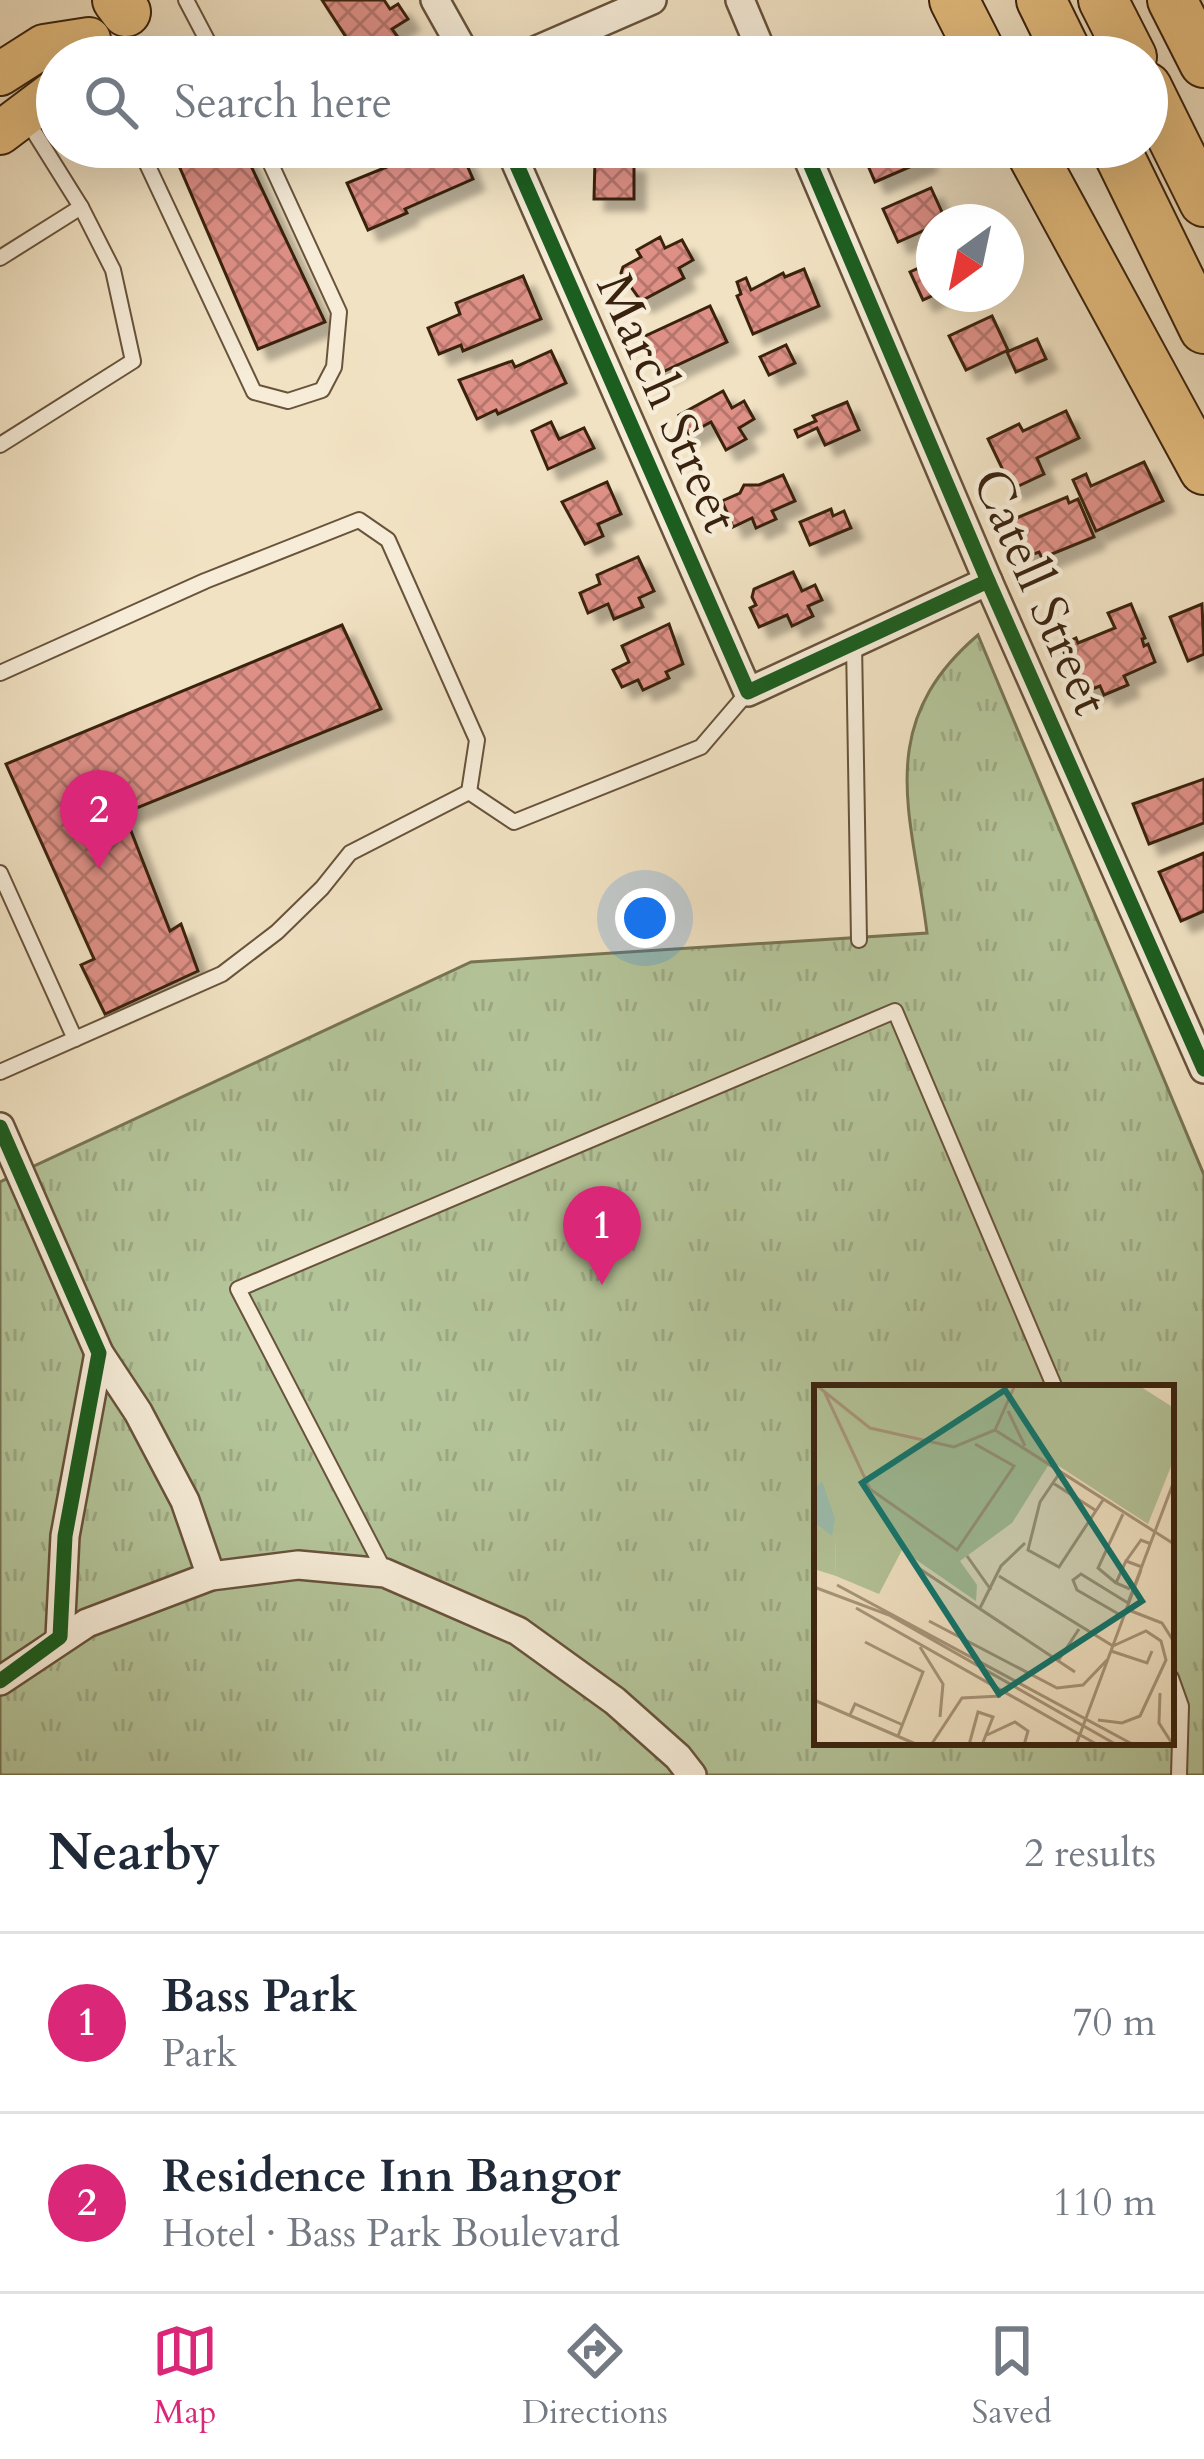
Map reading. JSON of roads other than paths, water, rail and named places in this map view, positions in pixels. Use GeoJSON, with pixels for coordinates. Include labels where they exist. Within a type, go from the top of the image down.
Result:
{"type":"FeatureCollection","features":[{"type":"Feature","properties":{"kind":"highway"},"geometry":{"type":"LineString","coordinates":[[954,0],[972,36]]}},
{"type":"Feature","properties":{"kind":"highway"},"geometry":{"type":"LineString","coordinates":[[1041,0],[1059,36]]}},
{"type":"Feature","properties":{"kind":"highway"},"geometry":{"type":"LineString","coordinates":[[1103,0],[1121,36]]}},
{"type":"Feature","properties":{"kind":"highway"},"geometry":{"type":"LineString","coordinates":[[1172,0],[1204,63]]}},
{"type":"Feature","properties":{"kind":"highway"},"geometry":{"type":"LineString","coordinates":[[1168,129],[1204,202]]}},
{"type":"Feature","properties":{"kind":"highway"},"geometry":{"type":"LineString","coordinates":[[1039,168],[1204,470]]}},
{"type":"Feature","properties":{"kind":"highway"},"geometry":{"type":"LineString","coordinates":[[1125,168],[1204,328]]}},
{"type":"Feature","properties":{"kind":"main road"},"geometry":{"type":"LineString","coordinates":[[0,74],[36,51]]}},
{"type":"Feature","properties":{"kind":"street"},"geometry":{"type":"LineString","coordinates":[[435,0],[455,36]]}},
{"type":"Feature","properties":{"kind":"street"},"geometry":{"type":"LineString","coordinates":[[569,36],[652,0]]}},
{"type":"Feature","properties":{"kind":"street"},"geometry":{"type":"LineString","coordinates":[[740,0],[755,36]]}},
{"type":"Feature","properties":{"kind":"street","name":"March Street"},"geometry":{"type":"LineString","coordinates":[[518,168],[748,692]]}},
{"type":"Feature","properties":{"kind":"street","name":"Catell Street"},"geometry":{"type":"LineString","coordinates":[[812,168],[1204,1069]]}},
{"type":"Feature","properties":{"kind":"street"},"geometry":{"type":"LineString","coordinates":[[748,692],[988,581]]}},
{"type":"Feature","properties":{"kind":"street"},"geometry":{"type":"LineString","coordinates":[[0,1127],[99,1353],[138,1412],[185,1501],[211,1576]]}},
{"type":"Feature","properties":{"kind":"street"},"geometry":{"type":"LineString","coordinates":[[60,1637],[65,1536],[99,1353]]}},
{"type":"Feature","properties":{"kind":"street"},"geometry":{"type":"LineString","coordinates":[[0,1681],[60,1637],[152,1595],[211,1576],[298,1565],[386,1574],[518,1631],[615,1701],[692,1775]]}},
{"type":"Feature","properties":{"kind":"lane"},"geometry":{"type":"LineString","coordinates":[[186,0],[205,36]]}},
{"type":"Feature","properties":{"kind":"lane"},"geometry":{"type":"LineString","coordinates":[[0,445],[134,361],[112,270],[59,168]]}},
{"type":"Feature","properties":{"kind":"lane"},"geometry":{"type":"LineString","coordinates":[[149,168],[254,392],[288,401],[322,390],[334,367],[340,312],[273,168]]}},
{"type":"Feature","properties":{"kind":"lane"},"geometry":{"type":"LineString","coordinates":[[0,257],[81,207]]}},
{"type":"Feature","properties":{"kind":"lane"},"geometry":{"type":"LineString","coordinates":[[0,674],[205,580],[358,520],[388,539],[477,740],[469,792]]}},
{"type":"Feature","properties":{"kind":"lane"},"geometry":{"type":"LineString","coordinates":[[854,643],[859,940]]}},
{"type":"Feature","properties":{"kind":"lane"},"geometry":{"type":"LineString","coordinates":[[469,792],[514,822],[701,747],[748,692]]}},
{"type":"Feature","properties":{"kind":"lane"},"geometry":{"type":"LineString","coordinates":[[0,1072],[222,974],[277,932],[350,853],[469,792]]}},
{"type":"Feature","properties":{"kind":"lane"},"geometry":{"type":"LineString","coordinates":[[0,873],[75,1039]]}},
{"type":"Feature","properties":{"kind":"lane"},"geometry":{"type":"LineString","coordinates":[[386,1574],[238,1289],[895,1011],[1054,1385]]}},
{"type":"Feature","properties":{"kind":"lane"},"geometry":{"type":"LineString","coordinates":[[1174,1686],[1181,1706],[1179,1775]]}},
{"type":"Feature","properties":{"kind":"place","name":"Residence Inn Bangor"},"geometry":{"type":"Point","coordinates":[99,869]}},
{"type":"Feature","properties":{"kind":"place","name":"Bass Park"},"geometry":{"type":"Point","coordinates":[602,1285]}}]}
